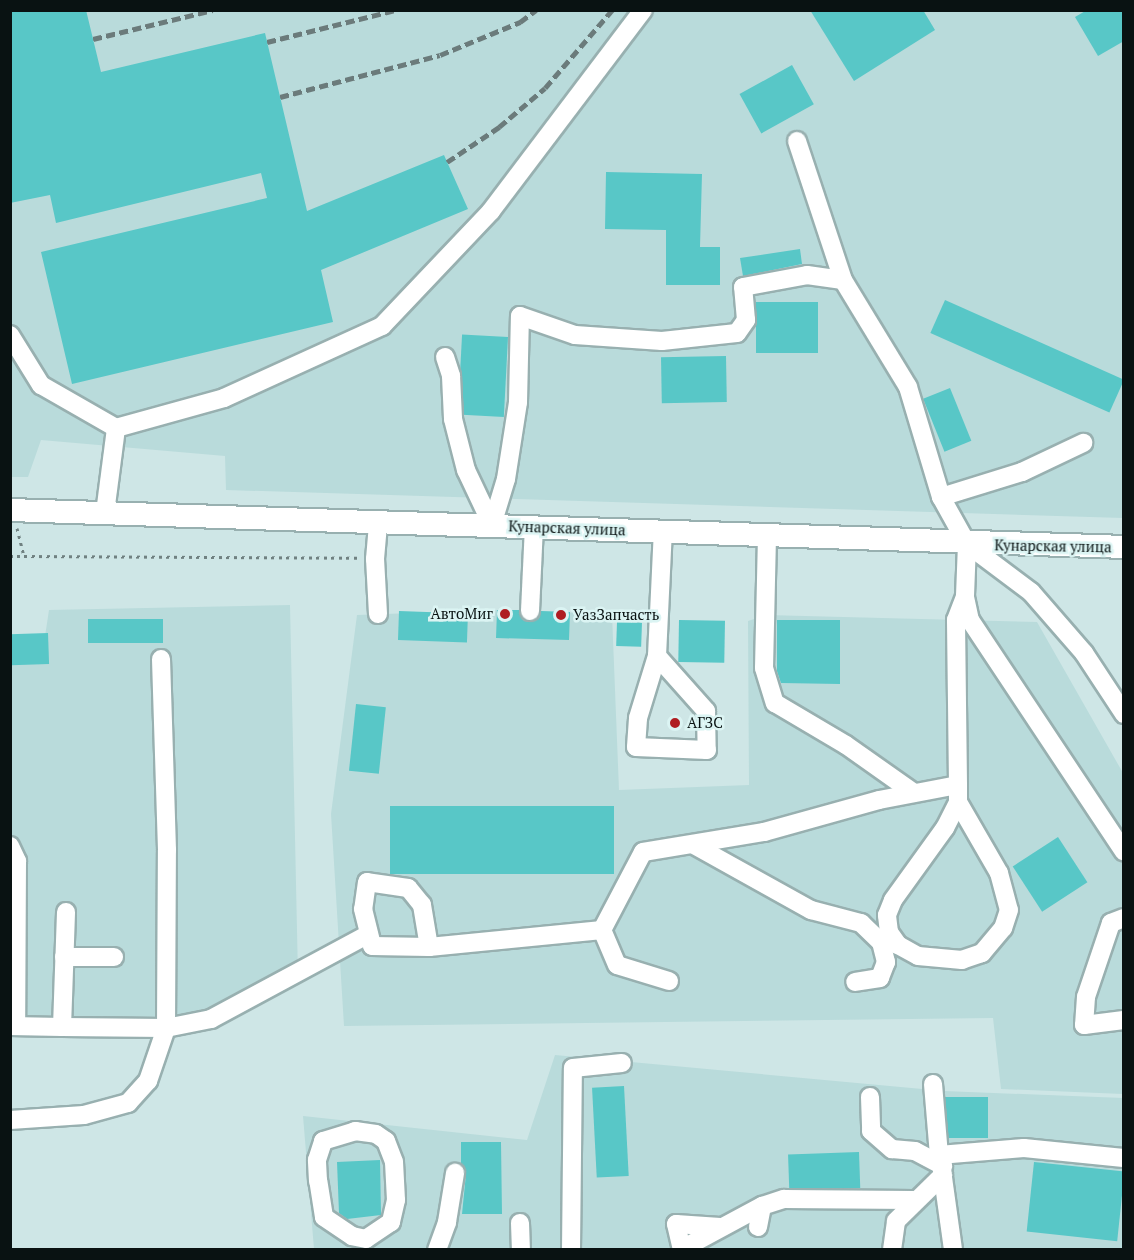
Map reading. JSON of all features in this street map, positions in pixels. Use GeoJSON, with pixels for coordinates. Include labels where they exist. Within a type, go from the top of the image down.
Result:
{"type":"FeatureCollection","features":[{"type":"Feature","properties":{"kind":"main road","name":"Кунарская улица"},"geometry":{"type":"LineString","coordinates":[[14,519],[105,513],[663,531],[967,544],[1124,547]]}},
{"type":"Feature","properties":{"kind":"street"},"geometry":{"type":"LineString","coordinates":[[10,335],[41,385],[116,428],[224,398],[382,326],[491,211],[643,10]]}},
{"type":"Feature","properties":{"kind":"street"},"geometry":{"type":"LineString","coordinates":[[797,141],[843,280],[908,387],[941,497],[967,544],[1030,592],[1084,653],[1124,714]]}},
{"type":"Feature","properties":{"kind":"street"},"geometry":{"type":"LineString","coordinates":[[492,525],[506,479],[518,402],[520,316],[575,335],[662,341],[737,333],[746,320],[743,287],[807,275],[843,280]]}},
{"type":"Feature","properties":{"kind":"street"},"geometry":{"type":"LineString","coordinates":[[445,357],[451,376],[453,419],[466,470],[492,525]]}},
{"type":"Feature","properties":{"kind":"street"},"geometry":{"type":"LineString","coordinates":[[105,513],[116,428]]}},
{"type":"Feature","properties":{"kind":"street"},"geometry":{"type":"LineString","coordinates":[[941,497],[1022,472],[1083,443]]}},
{"type":"Feature","properties":{"kind":"street"},"geometry":{"type":"LineString","coordinates":[[378,522],[375,559],[378,614]]}},
{"type":"Feature","properties":{"kind":"street"},"geometry":{"type":"LineString","coordinates":[[530,611],[534,527]]}},
{"type":"Feature","properties":{"kind":"street"},"geometry":{"type":"LineString","coordinates":[[657,656],[706,711],[707,750],[636,747],[638,718],[657,656],[663,531]]}},
{"type":"Feature","properties":{"kind":"street"},"geometry":{"type":"LineString","coordinates":[[767,536],[764,668],[775,703],[914,793]]}},
{"type":"Feature","properties":{"kind":"street"},"geometry":{"type":"LineString","coordinates":[[967,544],[965,597],[970,620],[1124,852]]}},
{"type":"Feature","properties":{"kind":"street"},"geometry":{"type":"LineString","coordinates":[[855,982],[880,978],[886,962],[885,930],[893,900],[945,828],[958,793],[956,620],[965,597]]}},
{"type":"Feature","properties":{"kind":"street"},"geometry":{"type":"LineString","coordinates":[[10,1120],[84,1115],[128,1104],[148,1081],[166,1028],[167,850],[161,659]]}},
{"type":"Feature","properties":{"kind":"street"},"geometry":{"type":"LineString","coordinates":[[602,930],[643,852],[764,832],[914,793],[958,793]]}},
{"type":"Feature","properties":{"kind":"street"},"geometry":{"type":"LineString","coordinates":[[694,845],[811,910],[885,930],[898,945],[918,956],[962,960],[982,953],[1003,928],[1009,910],[1007,894],[999,873],[958,793]]}},
{"type":"Feature","properties":{"kind":"street"},"geometry":{"type":"LineString","coordinates":[[10,846],[17,861],[13,1026],[166,1028],[212,1019],[369,934]]}},
{"type":"Feature","properties":{"kind":"street"},"geometry":{"type":"LineString","coordinates":[[429,946],[422,905],[408,888],[367,882],[363,909],[372,946],[429,946],[602,930]]}},
{"type":"Feature","properties":{"kind":"street"},"geometry":{"type":"LineString","coordinates":[[62,1027],[66,912]]}},
{"type":"Feature","properties":{"kind":"street"},"geometry":{"type":"LineString","coordinates":[[1124,918],[1111,923],[1086,997],[1084,1025],[1124,1020]]}},
{"type":"Feature","properties":{"kind":"street"},"geometry":{"type":"LineString","coordinates":[[602,930],[617,965],[669,981]]}},
{"type":"Feature","properties":{"kind":"street"},"geometry":{"type":"LineString","coordinates":[[64,957],[114,957]]}},
{"type":"Feature","properties":{"kind":"street"},"geometry":{"type":"LineString","coordinates":[[571,1250],[573,1068],[622,1064]]}},
{"type":"Feature","properties":{"kind":"street"},"geometry":{"type":"LineString","coordinates":[[933,1084],[953,1250]]}},
{"type":"Feature","properties":{"kind":"street"},"geometry":{"type":"LineString","coordinates":[[870,1097],[871,1131],[892,1149],[915,1151],[941,1165]]}},
{"type":"Feature","properties":{"kind":"street"},"geometry":{"type":"LineString","coordinates":[[338,1134],[376,1134],[391,1150],[396,1200],[391,1222],[367,1244],[324,1217],[317,1160],[323,1142],[338,1134]]}},
{"type":"Feature","properties":{"kind":"street"},"geometry":{"type":"LineString","coordinates":[[892,1250],[896,1221],[941,1165],[1024,1148],[1124,1158]]}},
{"type":"Feature","properties":{"kind":"street"},"geometry":{"type":"LineString","coordinates":[[436,1250],[447,1222],[455,1173]]}},
{"type":"Feature","properties":{"kind":"street"},"geometry":{"type":"LineString","coordinates":[[720,1227],[762,1206],[784,1199],[913,1200]]}},
{"type":"Feature","properties":{"kind":"street"},"geometry":{"type":"LineString","coordinates":[[758,1227],[762,1206]]}},
{"type":"Feature","properties":{"kind":"street"},"geometry":{"type":"LineString","coordinates":[[520,1224],[521,1250]]}},
{"type":"Feature","properties":{"kind":"path"},"geometry":{"type":"LineString","coordinates":[[14,519],[24,556]]}},
{"type":"Feature","properties":{"kind":"path"},"geometry":{"type":"LineString","coordinates":[[10,556],[375,559]]}},
{"type":"Feature","properties":{"kind":"shaded area"},"geometry":{"type":"Polygon","coordinates":[[[11,11],[1123,11],[1123,518],[226,490],[225,456],[41,440],[28,477],[11,477],[11,11]]]}},
{"type":"Feature","properties":{"kind":"shaded area"},"geometry":{"type":"Polygon","coordinates":[[[290,605],[298,976],[194,1021],[11,1018],[11,660],[42,656],[49,610],[290,605]]]}},
{"type":"Feature","properties":{"kind":"shaded area"},"geometry":{"type":"Polygon","coordinates":[[[497,610],[612,614],[619,790],[749,785],[748,621],[766,615],[1037,622],[1123,773],[1123,1094],[1001,1089],[993,1018],[344,1026],[331,814],[357,615],[497,610]]]}},
{"type":"Feature","properties":{"kind":"shaded area"},"geometry":{"type":"Polygon","coordinates":[[[555,1055],[944,1091],[1123,1098],[1123,1249],[314,1249],[303,1116],[527,1140],[555,1055]]]}},
{"type":"Feature","properties":{"kind":"building"},"geometry":{"type":"Polygon","coordinates":[[[10,10],[86,10],[101,72],[265,33],[307,211],[444,155],[468,209],[321,270],[333,322],[72,384],[41,252],[267,198],[261,173],[56,223],[50,195],[10,203],[10,10]]]}},
{"type":"Feature","properties":{"kind":"building"},"geometry":{"type":"Polygon","coordinates":[[[810,10],[923,10],[935,30],[854,81],[810,10]]]}},
{"type":"Feature","properties":{"kind":"building"},"geometry":{"type":"Polygon","coordinates":[[[1087,10],[1124,10],[1124,41],[1098,56],[1075,17],[1087,10]]]}},
{"type":"Feature","properties":{"kind":"building"},"geometry":{"type":"Polygon","coordinates":[[[792,65],[814,104],[761,133],[740,94],[792,65]]]}},
{"type":"Feature","properties":{"kind":"building"},"geometry":{"type":"Polygon","coordinates":[[[606,172],[702,174],[700,247],[720,247],[720,285],[666,285],[666,230],[605,229],[606,172]]]}},
{"type":"Feature","properties":{"kind":"building"},"geometry":{"type":"Polygon","coordinates":[[[800,249],[802,264],[743,276],[740,258],[800,249]]]}},
{"type":"Feature","properties":{"kind":"building"},"geometry":{"type":"Polygon","coordinates":[[[945,300],[1124,380],[1109,413],[930,333],[945,300]]]}},
{"type":"Feature","properties":{"kind":"building"},"geometry":{"type":"Polygon","coordinates":[[[756,302],[818,302],[818,353],[756,353],[756,302]]]}},
{"type":"Feature","properties":{"kind":"building"},"geometry":{"type":"Polygon","coordinates":[[[462,335],[508,337],[504,417],[458,414],[462,335]]]}},
{"type":"Feature","properties":{"kind":"building"},"geometry":{"type":"Polygon","coordinates":[[[726,356],[727,402],[662,403],[661,357],[726,356]]]}},
{"type":"Feature","properties":{"kind":"building"},"geometry":{"type":"Polygon","coordinates":[[[950,388],[971,441],[944,452],[923,399],[950,388]]]}},
{"type":"Feature","properties":{"kind":"building"},"geometry":{"type":"Polygon","coordinates":[[[497,610],[519,610],[523,620],[530,622],[539,618],[541,611],[570,612],[569,640],[496,638],[497,610]]]}},
{"type":"Feature","properties":{"kind":"building"},"geometry":{"type":"Polygon","coordinates":[[[399,611],[468,613],[467,642],[398,640],[399,611]]]}},
{"type":"Feature","properties":{"kind":"building"},"geometry":{"type":"Polygon","coordinates":[[[88,619],[163,619],[163,643],[88,643],[88,619]]]}},
{"type":"Feature","properties":{"kind":"building"},"geometry":{"type":"Polygon","coordinates":[[[679,620],[725,621],[724,663],[678,662],[679,620]]]}},
{"type":"Feature","properties":{"kind":"building"},"geometry":{"type":"Polygon","coordinates":[[[777,620],[840,620],[840,684],[781,683],[777,671],[777,620]]]}},
{"type":"Feature","properties":{"kind":"building"},"geometry":{"type":"Polygon","coordinates":[[[617,622],[642,623],[641,647],[616,646],[617,622]]]}},
{"type":"Feature","properties":{"kind":"building"},"geometry":{"type":"Polygon","coordinates":[[[48,633],[49,664],[11,665],[10,634],[48,633]]]}},
{"type":"Feature","properties":{"kind":"building"},"geometry":{"type":"Polygon","coordinates":[[[356,704],[386,707],[379,774],[349,771],[356,704]]]}},
{"type":"Feature","properties":{"kind":"building"},"geometry":{"type":"Polygon","coordinates":[[[390,806],[614,806],[614,874],[390,874],[390,806]]]}},
{"type":"Feature","properties":{"kind":"building"},"geometry":{"type":"Polygon","coordinates":[[[1058,837],[1087,882],[1042,912],[1013,866],[1058,837]]]}},
{"type":"Feature","properties":{"kind":"building"},"geometry":{"type":"Polygon","coordinates":[[[624,1086],[629,1176],[597,1178],[592,1088],[624,1086]]]}},
{"type":"Feature","properties":{"kind":"building"},"geometry":{"type":"Polygon","coordinates":[[[945,1097],[988,1097],[988,1138],[945,1138],[945,1097]]]}},
{"type":"Feature","properties":{"kind":"building"},"geometry":{"type":"Polygon","coordinates":[[[461,1142],[501,1142],[502,1214],[462,1214],[466,1174],[461,1164],[461,1142]]]}},
{"type":"Feature","properties":{"kind":"building"},"geometry":{"type":"Polygon","coordinates":[[[859,1152],[860,1188],[789,1190],[788,1154],[859,1152]]]}},
{"type":"Feature","properties":{"kind":"building"},"geometry":{"type":"Polygon","coordinates":[[[380,1160],[381,1215],[347,1219],[339,1213],[337,1162],[380,1160]]]}},
{"type":"Feature","properties":{"kind":"building"},"geometry":{"type":"Polygon","coordinates":[[[1034,1162],[1124,1171],[1117,1241],[1027,1232],[1034,1162]]]}},
{"type":"Feature","properties":{"kind":"railway"},"geometry":{"type":"LineString","coordinates":[[93,39],[213,10]]}},
{"type":"Feature","properties":{"kind":"railway"},"geometry":{"type":"LineString","coordinates":[[267,42],[395,10]]}},
{"type":"Feature","properties":{"kind":"railway"},"geometry":{"type":"LineString","coordinates":[[280,97],[440,55],[520,22],[536,10]]}},
{"type":"Feature","properties":{"kind":"railway"},"geometry":{"type":"LineString","coordinates":[[447,162],[499,127],[545,88],[612,10]]}},
{"type":"Feature","properties":{"kind":"place","name":"АвтоМиг"},"geometry":{"type":"Point","coordinates":[505,614]}},
{"type":"Feature","properties":{"kind":"place","name":"УазЗапчасть"},"geometry":{"type":"Point","coordinates":[561,615]}},
{"type":"Feature","properties":{"kind":"place","name":"АГЗС"},"geometry":{"type":"Point","coordinates":[675,723]}}]}
